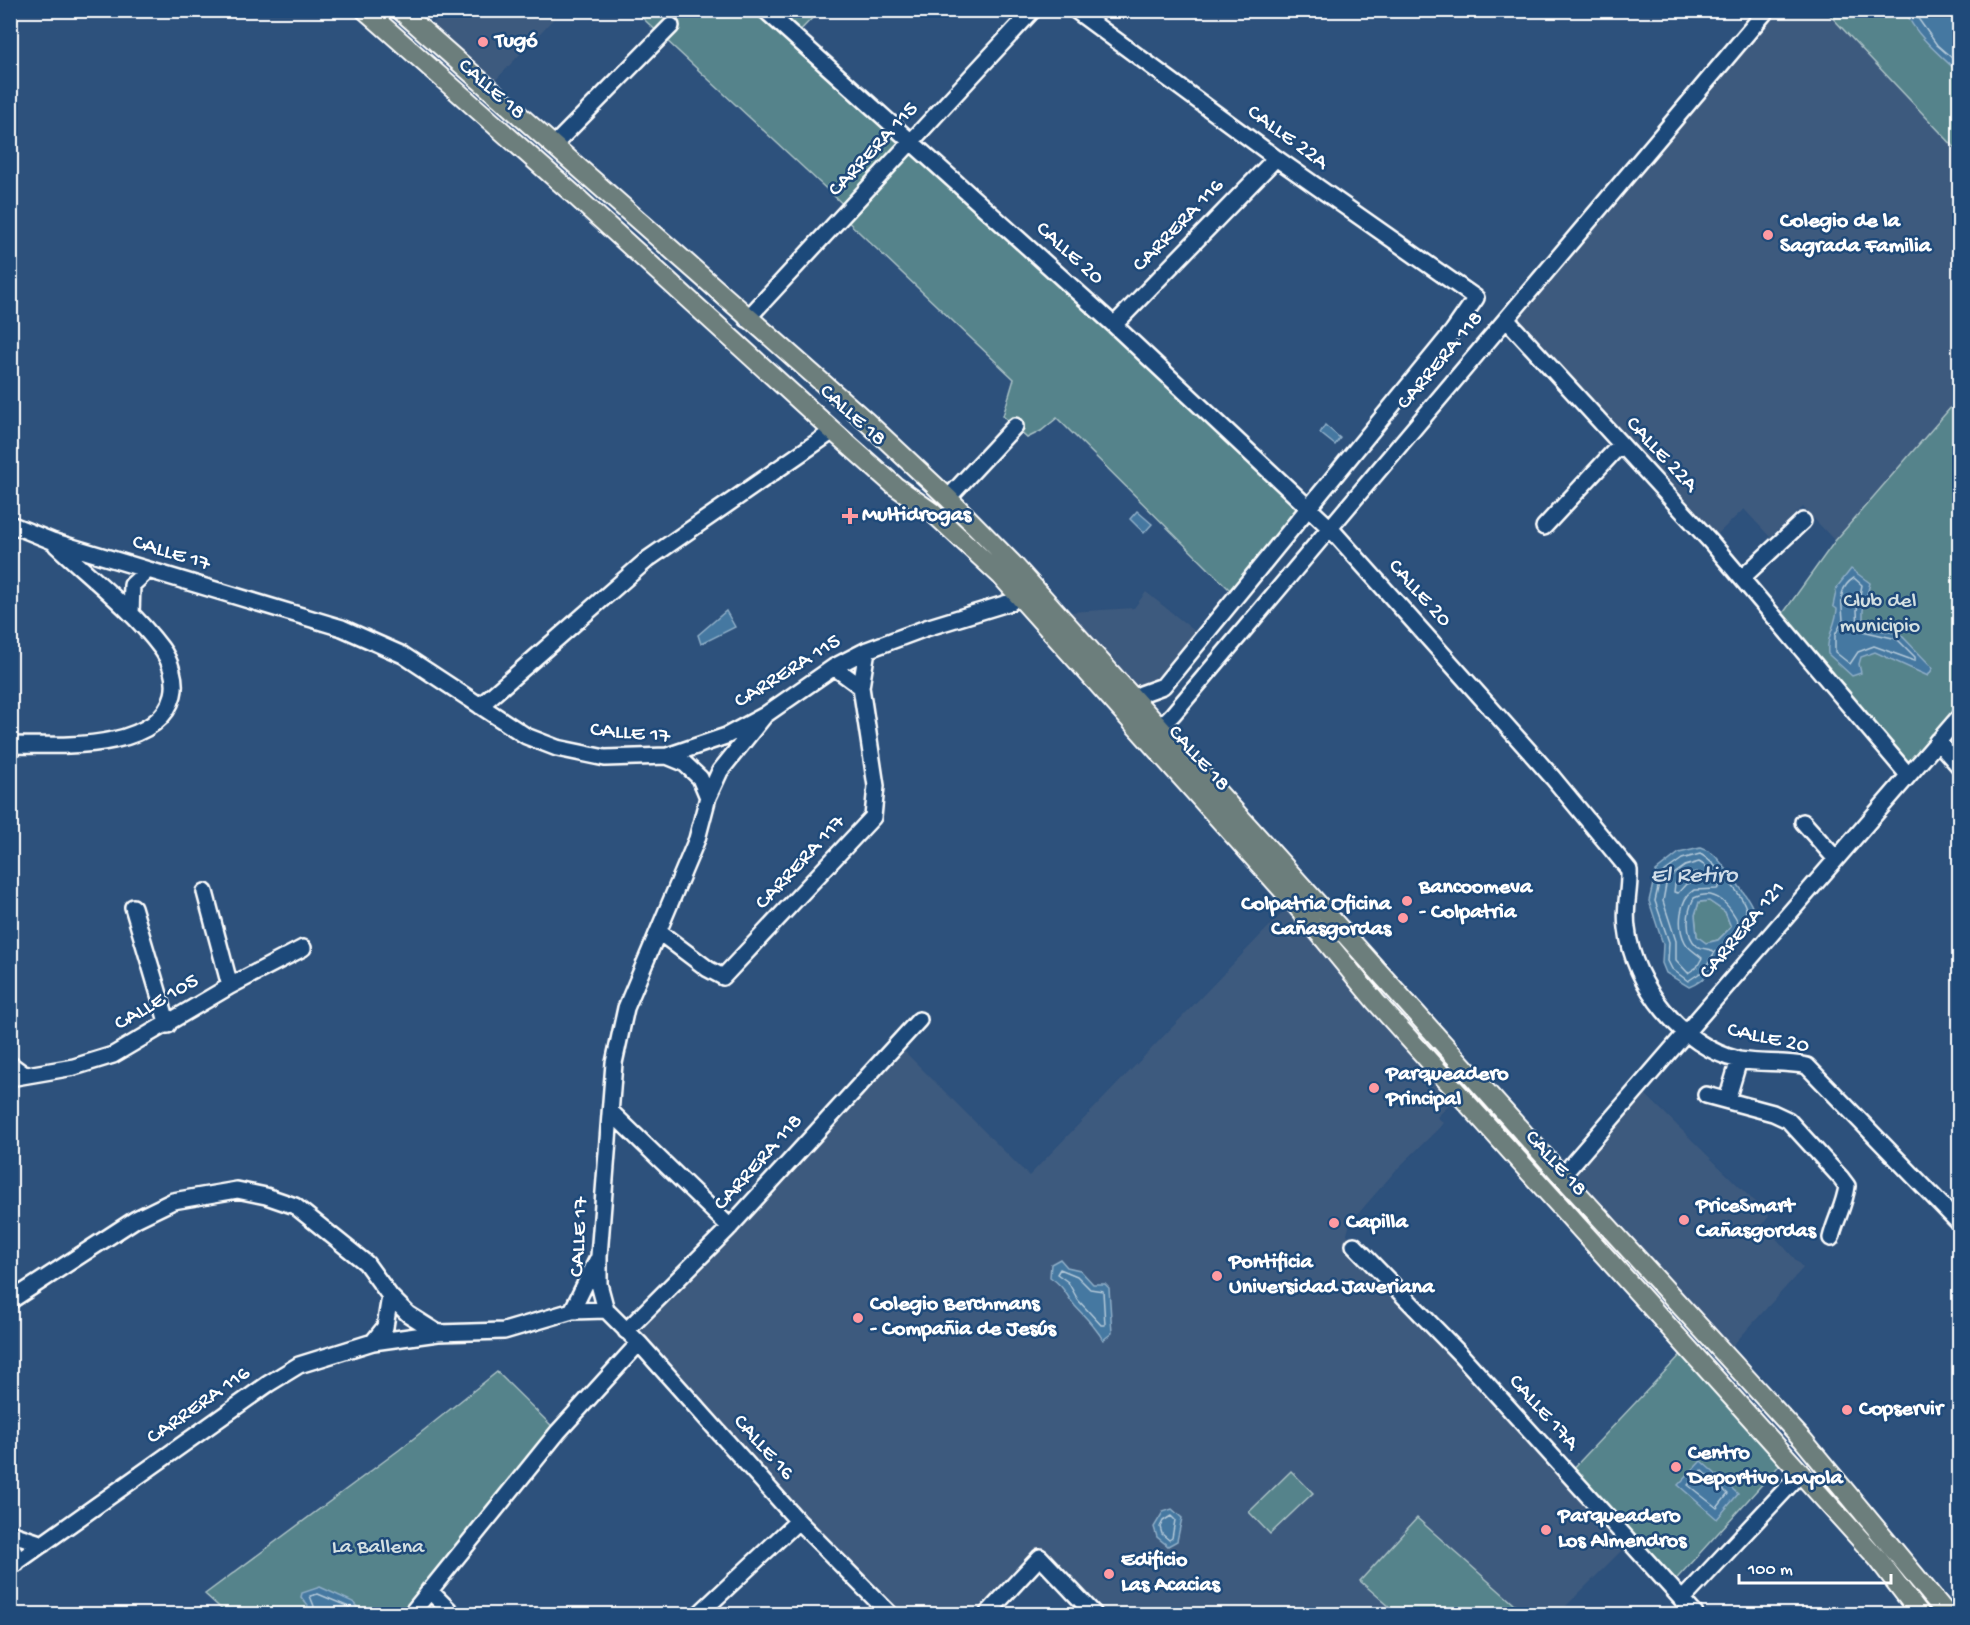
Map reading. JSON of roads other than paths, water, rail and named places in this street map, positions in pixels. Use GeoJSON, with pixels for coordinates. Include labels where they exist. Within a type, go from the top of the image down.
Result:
{"type":"FeatureCollection","features":[{"type":"Feature","properties":{"kind":"main road","name":"CALLE 18"},"geometry":{"type":"LineString","coordinates":[[365,10],[572,193],[895,486],[932,512],[1024,589]]}},
{"type":"Feature","properties":{"kind":"main road","name":"CALLE 18"},"geometry":{"type":"LineString","coordinates":[[400,10],[747,319],[867,422],[948,498],[1024,589],[1154,734],[1803,1440],[1947,1614]]}},
{"type":"Feature","properties":{"kind":"main road","name":"CALLE 18"},"geometry":{"type":"LineString","coordinates":[[1154,734],[1376,1002],[1878,1559],[1920,1614]]}},
{"type":"Feature","properties":{"kind":"main road"},"geometry":{"type":"LineString","coordinates":[[1927,1590],[1959,1607]]}},
{"type":"Feature","properties":{"kind":"street","name":"CALLE 20"},"geometry":{"type":"LineString","coordinates":[[765,10],[1114,325],[1330,528],[1553,778],[1629,870],[1630,886],[1625,908],[1631,950],[1642,978],[1686,1033],[1713,1050],[1740,1060],[1807,1066],[1959,1224]]}},
{"type":"Feature","properties":{"kind":"street","name":"CARRERA 115"},"geometry":{"type":"LineString","coordinates":[[747,319],[1034,10]]}},
{"type":"Feature","properties":{"kind":"street","name":"CALLE 22A"},"geometry":{"type":"LineString","coordinates":[[1075,10],[1276,158],[1476,298],[1453,331],[1309,507]]}},
{"type":"Feature","properties":{"kind":"street","name":"CARRERA 118"},"geometry":{"type":"LineString","coordinates":[[1154,734],[1767,10]]}},
{"type":"Feature","properties":{"kind":"street"},"geometry":{"type":"LineString","coordinates":[[553,146],[671,26]]}},
{"type":"Feature","properties":{"kind":"street","name":"CARRERA 116"},"geometry":{"type":"LineString","coordinates":[[1114,325],[1276,158]]}},
{"type":"Feature","properties":{"kind":"street","name":"CALLE 22A"},"geometry":{"type":"LineString","coordinates":[[1506,319],[1710,541],[1908,775]]}},
{"type":"Feature","properties":{"kind":"street"},"geometry":{"type":"LineString","coordinates":[[948,498],[1016,426]]}},
{"type":"Feature","properties":{"kind":"street"},"geometry":{"type":"LineString","coordinates":[[480,706],[648,559],[833,431]]}},
{"type":"Feature","properties":{"kind":"street"},"geometry":{"type":"LineString","coordinates":[[1544,527],[1621,444]]}},
{"type":"Feature","properties":{"kind":"street"},"geometry":{"type":"LineString","coordinates":[[1141,694],[1162,686],[1309,507]]}},
{"type":"Feature","properties":{"kind":"street"},"geometry":{"type":"LineString","coordinates":[[1742,578],[1803,521]]}},
{"type":"Feature","properties":{"kind":"street","name":"CALLE 17"},"geometry":{"type":"LineString","coordinates":[[10,524],[52,542],[342,628],[403,655],[526,736],[557,748],[605,758],[667,756],[684,763],[700,778],[708,797],[697,838],[626,1008],[614,1063],[599,1256],[600,1284],[606,1310]]}},
{"type":"Feature","properties":{"kind":"street"},"geometry":{"type":"LineString","coordinates":[[10,745],[70,745],[135,735],[156,725],[170,708],[175,688],[172,670],[162,649],[131,614],[52,542]]}},
{"type":"Feature","properties":{"kind":"street"},"geometry":{"type":"LineString","coordinates":[[131,614],[132,585],[147,571]]}},
{"type":"Feature","properties":{"kind":"street","name":"CARRERA 115"},"geometry":{"type":"LineString","coordinates":[[667,756],[726,736],[765,715],[834,667],[867,650],[926,628],[1011,602],[1024,589]]}},
{"type":"Feature","properties":{"kind":"street","name":"CARRERA 117"},"geometry":{"type":"LineString","coordinates":[[659,932],[708,969],[723,976],[863,831],[873,817],[876,802],[861,687],[867,650]]}},
{"type":"Feature","properties":{"kind":"street"},"geometry":{"type":"LineString","coordinates":[[834,667],[861,687]]}},
{"type":"Feature","properties":{"kind":"street"},"geometry":{"type":"LineString","coordinates":[[708,797],[720,771],[765,715]]}},
{"type":"Feature","properties":{"kind":"street","name":"CARRERA 121"},"geometry":{"type":"LineString","coordinates":[[1562,1176],[1959,716]]}},
{"type":"Feature","properties":{"kind":"street"},"geometry":{"type":"LineString","coordinates":[[1937,741],[1959,766]]}},
{"type":"Feature","properties":{"kind":"street"},"geometry":{"type":"LineString","coordinates":[[1803,822],[1835,858]]}},
{"type":"Feature","properties":{"kind":"street"},"geometry":{"type":"LineString","coordinates":[[205,892],[230,986]]}},
{"type":"Feature","properties":{"kind":"street"},"geometry":{"type":"LineString","coordinates":[[134,907],[168,1025]]}},
{"type":"Feature","properties":{"kind":"street","name":"CALLE 105"},"geometry":{"type":"LineString","coordinates":[[10,1064],[18,1077],[74,1067],[113,1055],[168,1025],[230,986],[303,948]]}},
{"type":"Feature","properties":{"kind":"street","name":"CARRERA 118"},"geometry":{"type":"LineString","coordinates":[[626,1331],[730,1227],[919,1020]]}},
{"type":"Feature","properties":{"kind":"street"},"geometry":{"type":"LineString","coordinates":[[1727,1100],[1740,1060]]}},
{"type":"Feature","properties":{"kind":"street"},"geometry":{"type":"LineString","coordinates":[[1706,1095],[1773,1113],[1788,1120],[1841,1178],[1847,1186],[1846,1195],[1836,1215],[1831,1238]]}},
{"type":"Feature","properties":{"kind":"street"},"geometry":{"type":"LineString","coordinates":[[611,1112],[730,1227]]}},
{"type":"Feature","properties":{"kind":"street"},"geometry":{"type":"LineString","coordinates":[[10,1301],[136,1219],[173,1201],[237,1190],[266,1196],[295,1206],[366,1263],[390,1296],[408,1314],[438,1333]]}},
{"type":"Feature","properties":{"kind":"street","name":"CALLE 17A"},"geometry":{"type":"LineString","coordinates":[[1354,1245],[1460,1354],[1695,1614]]}},
{"type":"Feature","properties":{"kind":"street"},"geometry":{"type":"LineString","coordinates":[[572,1311],[599,1256]]}},
{"type":"Feature","properties":{"kind":"street"},"geometry":{"type":"LineString","coordinates":[[373,1342],[385,1327],[390,1296]]}},
{"type":"Feature","properties":{"kind":"street","name":"CARRERA 116"},"geometry":{"type":"LineString","coordinates":[[14,1565],[299,1365],[373,1342],[438,1333],[504,1331],[572,1311],[606,1310]]}},
{"type":"Feature","properties":{"kind":"street","name":"CALLE 16"},"geometry":{"type":"LineString","coordinates":[[606,1310],[639,1343],[798,1521],[890,1614]]}},
{"type":"Feature","properties":{"kind":"street"},"geometry":{"type":"LineString","coordinates":[[411,1614],[550,1441],[639,1343]]}},
{"type":"Feature","properties":{"kind":"street"},"geometry":{"type":"LineString","coordinates":[[1682,1600],[1801,1473]]}},
{"type":"Feature","properties":{"kind":"street"},"geometry":{"type":"LineString","coordinates":[[699,1614],[798,1521]]}},
{"type":"Feature","properties":{"kind":"street"},"geometry":{"type":"LineString","coordinates":[[10,1533],[43,1544]]}},
{"type":"Feature","properties":{"kind":"street"},"geometry":{"type":"LineString","coordinates":[[10,1539],[14,1565]]}},
{"type":"Feature","properties":{"kind":"street"},"geometry":{"type":"LineString","coordinates":[[987,1614],[1040,1557],[1094,1614]]}},
{"type":"Feature","properties":{"kind":"street"},"geometry":{"type":"LineString","coordinates":[[429,1590],[453,1614]]}},
{"type":"Feature","properties":{"kind":"water"},"geometry":{"type":"Polygon","coordinates":[[[1905,11],[1959,11],[1959,73],[1915,29],[1905,11]]]}},
{"type":"Feature","properties":{"kind":"water"},"geometry":{"type":"Polygon","coordinates":[[[1325,425],[1340,438],[1335,445],[1320,433],[1325,425]]]}},
{"type":"Feature","properties":{"kind":"water"},"geometry":{"type":"Polygon","coordinates":[[[1137,511],[1152,524],[1144,533],[1130,519],[1137,511]]]}},
{"type":"Feature","properties":{"kind":"water"},"geometry":{"type":"Polygon","coordinates":[[[1851,569],[1870,583],[1863,610],[1863,627],[1900,634],[1933,668],[1928,676],[1875,652],[1861,657],[1859,664],[1861,673],[1852,676],[1828,654],[1828,642],[1837,609],[1833,606],[1837,587],[1851,569]]]}},
{"type":"Feature","properties":{"kind":"water"},"geometry":{"type":"Polygon","coordinates":[[[726,611],[735,627],[701,644],[698,635],[726,611]]]}},
{"type":"Feature","properties":{"kind":"water","name":"El Retiro"},"geometry":{"type":"Polygon","coordinates":[[[1700,848],[1712,853],[1741,888],[1752,909],[1747,929],[1729,944],[1706,976],[1689,987],[1666,973],[1662,963],[1663,944],[1649,901],[1656,871],[1679,853],[1700,848]],[[1709,901],[1699,902],[1695,915],[1697,936],[1706,943],[1718,940],[1731,927],[1725,912],[1709,901]]]}},
{"type":"Feature","properties":{"kind":"water"},"geometry":{"type":"Polygon","coordinates":[[[1060,1259],[1067,1267],[1080,1270],[1093,1284],[1105,1284],[1109,1288],[1112,1333],[1103,1340],[1062,1288],[1050,1277],[1051,1264],[1060,1259]]]}},
{"type":"Feature","properties":{"kind":"water"},"geometry":{"type":"Polygon","coordinates":[[[1701,1461],[1738,1494],[1717,1519],[1678,1485],[1701,1461]]]}},
{"type":"Feature","properties":{"kind":"water"},"geometry":{"type":"Polygon","coordinates":[[[1172,1509],[1182,1518],[1177,1541],[1168,1546],[1157,1537],[1154,1527],[1163,1512],[1172,1509]]]}},
{"type":"Feature","properties":{"kind":"water"},"geometry":{"type":"Polygon","coordinates":[[[320,1587],[353,1602],[357,1607],[356,1614],[304,1614],[308,1606],[301,1597],[302,1593],[320,1587]]]}},
{"type":"Feature","properties":{"kind":"place","name":"Tugó"},"geometry":{"type":"Point","coordinates":[483,42]}},
{"type":"Feature","properties":{"kind":"place","name":"Colegio de la Sagrada Familia"},"geometry":{"type":"Point","coordinates":[1768,235]}},
{"type":"Feature","properties":{"kind":"place","name":"Multidrogas"},"geometry":{"type":"Point","coordinates":[850,516]}},
{"type":"Feature","properties":{"kind":"place","name":"Bancoomeva - Colpatria"},"geometry":{"type":"Point","coordinates":[1407,901]}},
{"type":"Feature","properties":{"kind":"place","name":"Colpatria Oficina Cañasgordas"},"geometry":{"type":"Point","coordinates":[1403,918]}},
{"type":"Feature","properties":{"kind":"place","name":"Parqueadero Principal"},"geometry":{"type":"Point","coordinates":[1374,1088]}},
{"type":"Feature","properties":{"kind":"place","name":"PriceSmart Cañasgordas"},"geometry":{"type":"Point","coordinates":[1684,1220]}},
{"type":"Feature","properties":{"kind":"place","name":"Capilla"},"geometry":{"type":"Point","coordinates":[1334,1223]}},
{"type":"Feature","properties":{"kind":"place","name":"Pontificia Universidad Javeriana"},"geometry":{"type":"Point","coordinates":[1217,1276]}},
{"type":"Feature","properties":{"kind":"place","name":"Colegio Berchmans - Compañia de Jesús"},"geometry":{"type":"Point","coordinates":[858,1318]}},
{"type":"Feature","properties":{"kind":"place","name":"Copservir"},"geometry":{"type":"Point","coordinates":[1847,1410]}},
{"type":"Feature","properties":{"kind":"place","name":"Centro Deportivo Loyola"},"geometry":{"type":"Point","coordinates":[1676,1467]}},
{"type":"Feature","properties":{"kind":"place","name":"Parqueadero Los Almendros"},"geometry":{"type":"Point","coordinates":[1546,1530]}},
{"type":"Feature","properties":{"kind":"place","name":"Edificio Las Acacias"},"geometry":{"type":"Point","coordinates":[1109,1574]}},
{"type":"Feature","properties":{"kind":"park label","name":"Club del municipio"},"geometry":{"type":"Point","coordinates":[1880,614]}},
{"type":"Feature","properties":{"kind":"park label","name":"La Ballena"},"geometry":{"type":"Point","coordinates":[378,1548]}}]}
